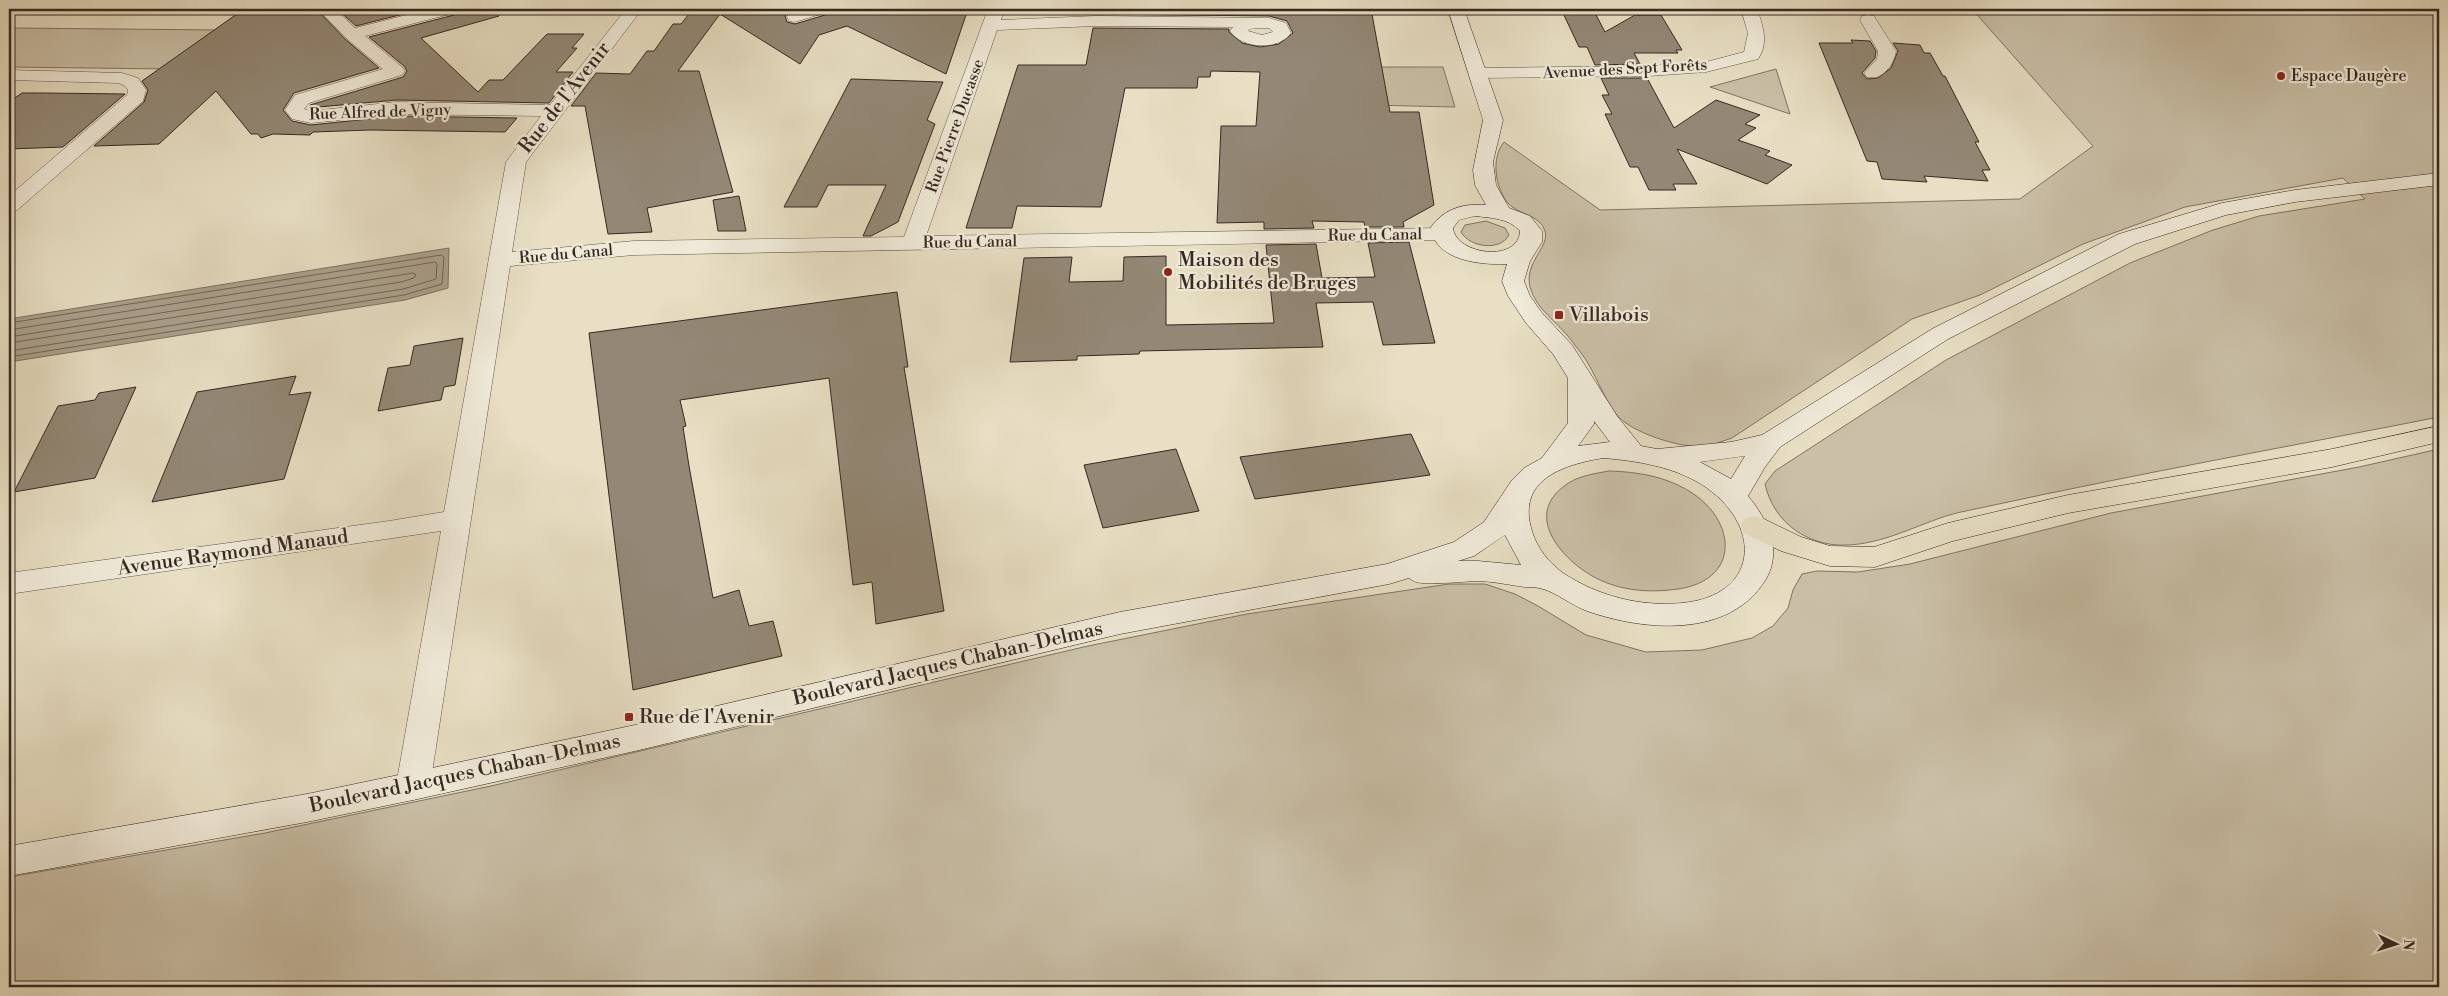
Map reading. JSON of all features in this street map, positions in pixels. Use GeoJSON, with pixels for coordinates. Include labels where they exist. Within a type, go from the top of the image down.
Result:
{"type":"FeatureCollection","features":[{"type":"Feature","properties":{"kind":"highway"},"geometry":{"type":"LineString","coordinates":[[1754,526],[1791,544],[1830,556],[1875,557],[1948,533],[2068,504],[2332,458],[2439,434]]}},
{"type":"Feature","properties":{"kind":"street","name":"Rue Alfred de Vigny"},"geometry":{"type":"LineString","coordinates":[[326,9],[396,71],[302,99],[294,110],[299,115],[311,117],[397,108],[554,111]]}},
{"type":"Feature","properties":{"kind":"street"},"geometry":{"type":"LineString","coordinates":[[352,34],[448,9]]}},
{"type":"Feature","properties":{"kind":"street","name":"Rue de l'Avenir"},"geometry":{"type":"LineString","coordinates":[[413,786],[516,162],[634,9]]}},
{"type":"Feature","properties":{"kind":"street"},"geometry":{"type":"LineString","coordinates":[[795,17],[818,9]]}},
{"type":"Feature","properties":{"kind":"street"},"geometry":{"type":"LineString","coordinates":[[1456,9],[1492,120],[1492,133],[1484,155],[1483,168],[1486,190],[1501,212]]}},
{"type":"Feature","properties":{"kind":"street","name":"Avenue des Sept Forêts"},"geometry":{"type":"LineString","coordinates":[[1478,73],[1648,71],[1706,67],[1752,55],[1757,33],[1748,9]]}},
{"type":"Feature","properties":{"kind":"street"},"geometry":{"type":"LineString","coordinates":[[994,17],[1235,22],[1244,25]]}},
{"type":"Feature","properties":{"kind":"street","name":"Rue Pierre Ducasse"},"geometry":{"type":"LineString","coordinates":[[913,243],[994,17]]}},
{"type":"Feature","properties":{"kind":"street"},"geometry":{"type":"LineString","coordinates":[[1868,20],[1887,51],[1886,60],[1873,73]]}},
{"type":"Feature","properties":{"kind":"street"},"geometry":{"type":"LineString","coordinates":[[9,75],[122,78],[132,82],[137,90],[136,97],[10,206]]}},
{"type":"Feature","properties":{"kind":"street"},"geometry":{"type":"LineString","coordinates":[[1660,456],[1731,451],[1771,441],[1940,334],[2127,239],[2222,209],[2295,196],[2439,179]]}},
{"type":"Feature","properties":{"kind":"street"},"geometry":{"type":"LineString","coordinates":[[1486,190],[1462,212],[1445,221],[1442,234],[1447,242],[1457,249],[1513,281],[1534,318],[1563,350],[1607,421],[1631,451]]}},
{"type":"Feature","properties":{"kind":"street"},"geometry":{"type":"LineString","coordinates":[[1462,212],[1474,210],[1501,212],[1529,226],[1534,239],[1519,261],[1513,281]]}},
{"type":"Feature","properties":{"kind":"street","name":"Rue du Canal"},"geometry":{"type":"LineString","coordinates":[[500,260],[634,248],[1442,234]]}},
{"type":"Feature","properties":{"kind":"street"},"geometry":{"type":"LineString","coordinates":[[1470,255],[1500,258],[1525,250]]}},
{"type":"Feature","properties":{"kind":"street"},"geometry":{"type":"LineString","coordinates":[[1553,461],[1581,424],[1580,378]]}},
{"type":"Feature","properties":{"kind":"street"},"geometry":{"type":"LineString","coordinates":[[1734,497],[1754,463],[1771,441]]}},
{"type":"Feature","properties":{"kind":"street"},"geometry":{"type":"LineString","coordinates":[[1516,498],[1514,525],[1526,553],[1551,579],[1581,597],[1616,610],[1652,616],[1688,614],[1718,606],[1742,590],[1756,571],[1760,549],[1754,526],[1734,497],[1713,480],[1688,466],[1660,456],[1631,451],[1603,450],[1576,453],[1553,461]]}},
{"type":"Feature","properties":{"kind":"street","name":"Boulevard Jacques Chaban-Delmas"},"geometry":{"type":"LineString","coordinates":[[9,861],[307,808],[413,786],[635,738],[1120,623],[1389,574],[1464,549],[1494,529],[1525,482],[1540,468],[1553,461]]}},
{"type":"Feature","properties":{"kind":"street","name":"Avenue Raymond Manaud"},"geometry":{"type":"LineString","coordinates":[[9,584],[389,531],[457,519]]}},
{"type":"Feature","properties":{"kind":"street","name":"Boulevard Jacques Chaban-Delmas"},"geometry":{"type":"LineString","coordinates":[[1389,574],[1478,571],[1551,579]]}},
{"type":"Feature","properties":{"kind":"shaded area"},"geometry":{"type":"Polygon","coordinates":[[[1972,9],[2439,9],[2439,417],[1964,511],[1893,536],[1851,545],[1824,543],[1801,534],[1782,518],[1769,497],[1765,484],[1775,471],[1946,360],[2130,263],[2213,230],[2259,216],[2365,199],[2343,178],[2185,207],[2083,244],[1980,295],[1912,319],[1732,438],[1722,442],[1703,446],[1682,445],[1656,438],[1623,421],[1612,408],[1583,355],[1566,333],[1542,309],[1533,295],[1529,278],[1533,263],[1544,243],[1545,231],[1538,221],[1511,206],[1503,195],[1497,180],[1496,164],[1497,156],[1504,142],[1600,210],[2020,199],[2093,146],[1972,9]]]}},
{"type":"Feature","properties":{"kind":"shaded area"},"geometry":{"type":"Polygon","coordinates":[[[9,28],[222,30],[169,69],[9,67],[9,28]]]}},
{"type":"Feature","properties":{"kind":"shaded area"},"geometry":{"type":"Polygon","coordinates":[[[1321,67],[1443,67],[1455,107],[1324,104],[1321,67]]]}},
{"type":"Feature","properties":{"kind":"shaded area"},"geometry":{"type":"Polygon","coordinates":[[[1776,69],[1790,114],[1710,87],[1776,69]]]}},
{"type":"Feature","properties":{"kind":"shaded area"},"geometry":{"type":"Polygon","coordinates":[[[1486,221],[1505,228],[1509,235],[1499,244],[1485,245],[1471,241],[1461,232],[1465,225],[1486,221]]]}},
{"type":"Feature","properties":{"kind":"shaded area"},"geometry":{"type":"Polygon","coordinates":[[[2439,449],[2439,987],[9,987],[9,877],[265,833],[491,786],[1088,646],[1247,614],[1449,584],[1485,584],[1515,594],[1586,635],[1646,652],[1702,650],[1752,638],[1773,626],[1788,608],[1793,590],[1802,574],[1817,571],[1858,572],[1910,564],[2111,513],[2359,467],[2439,449]]]}},
{"type":"Feature","properties":{"kind":"shaded area"},"geometry":{"type":"Polygon","coordinates":[[[1609,471],[1630,472],[1660,478],[1689,491],[1705,503],[1716,517],[1723,532],[1725,548],[1722,562],[1713,574],[1699,583],[1678,589],[1636,590],[1615,586],[1596,578],[1572,561],[1553,538],[1548,525],[1547,512],[1552,499],[1563,487],[1573,480],[1609,471]]]}},
{"type":"Feature","properties":{"kind":"water"},"geometry":{"type":"Polygon","coordinates":[[[449,248],[448,288],[405,300],[9,362],[9,319],[449,248]]]}},
{"type":"Feature","properties":{"kind":"building"},"geometry":{"type":"Polygon","coordinates":[[[244,9],[316,9],[345,39],[379,68],[294,93],[283,110],[292,121],[311,125],[397,116],[517,118],[505,132],[370,130],[313,132],[310,135],[273,134],[261,138],[258,134],[251,134],[216,91],[159,144],[94,146],[144,102],[148,90],[142,81],[244,9]]]}},
{"type":"Feature","properties":{"kind":"building"},"geometry":{"type":"Polygon","coordinates":[[[337,9],[423,9],[356,26],[337,9]]]}},
{"type":"Feature","properties":{"kind":"building"},"geometry":{"type":"Polygon","coordinates":[[[458,9],[498,9],[499,16],[421,38],[478,92],[489,80],[503,80],[547,34],[584,34],[572,48],[577,48],[556,72],[573,72],[549,103],[397,100],[307,108],[310,105],[403,77],[407,71],[404,66],[369,37],[454,15],[458,9]]]}},
{"type":"Feature","properties":{"kind":"building"},"geometry":{"type":"Polygon","coordinates":[[[693,9],[797,9],[788,11],[785,16],[787,22],[795,24],[825,15],[828,9],[968,9],[946,74],[847,26],[819,35],[800,64],[720,14],[678,71],[699,71],[733,192],[647,208],[652,232],[608,234],[585,106],[571,106],[596,73],[630,74],[647,51],[654,51],[673,24],[681,24],[693,9]]]}},
{"type":"Feature","properties":{"kind":"building"},"geometry":{"type":"Polygon","coordinates":[[[1097,9],[1371,9],[1390,112],[1419,112],[1434,205],[1403,222],[1404,227],[1365,227],[1364,222],[1312,221],[1314,228],[1264,229],[1264,222],[1217,223],[1221,126],[1256,126],[1260,72],[1211,71],[1210,77],[1198,77],[1197,88],[1125,88],[1101,207],[1017,206],[1012,228],[966,228],[1018,65],[1086,65],[1093,28],[1229,29],[1229,32],[1242,43],[1260,47],[1279,44],[1293,33],[1287,21],[1269,16],[1096,14],[1097,9]]]}},
{"type":"Feature","properties":{"kind":"building"},"geometry":{"type":"Polygon","coordinates":[[[1563,13],[1595,13],[1605,32],[1635,15],[1661,15],[1682,50],[1676,50],[1678,53],[1634,53],[1640,64],[1595,65],[1587,47],[1579,47],[1563,13]]]}},
{"type":"Feature","properties":{"kind":"building"},"geometry":{"type":"Polygon","coordinates":[[[1851,40],[1870,41],[1876,51],[1875,58],[1862,73],[1867,79],[1878,78],[1891,68],[1898,51],[1893,43],[1920,45],[1924,53],[1930,53],[1943,76],[1945,76],[1979,142],[1975,142],[1990,170],[1982,170],[1988,181],[1924,176],[1927,182],[1882,179],[1877,162],[1867,161],[1819,43],[1853,43],[1851,40]]]}},
{"type":"Feature","properties":{"kind":"building"},"geometry":{"type":"Polygon","coordinates":[[[1601,78],[1647,78],[1674,128],[1716,100],[1760,115],[1745,124],[1756,128],[1738,140],[1770,151],[1765,155],[1792,165],[1767,184],[1677,149],[1697,184],[1673,184],[1676,190],[1649,190],[1638,167],[1630,167],[1605,114],[1612,114],[1602,95],[1609,95],[1601,78]]]}},
{"type":"Feature","properties":{"kind":"building"},"geometry":{"type":"Polygon","coordinates":[[[851,79],[943,82],[927,120],[935,124],[898,222],[871,236],[863,236],[886,185],[828,185],[817,207],[784,207],[851,79]]]}},
{"type":"Feature","properties":{"kind":"building"},"geometry":{"type":"Polygon","coordinates":[[[22,93],[125,94],[63,147],[9,149],[9,102],[22,93]]]}},
{"type":"Feature","properties":{"kind":"building"},"geometry":{"type":"Polygon","coordinates":[[[739,196],[746,231],[718,231],[713,200],[739,196]]]}},
{"type":"Feature","properties":{"kind":"building"},"geometry":{"type":"Polygon","coordinates":[[[1409,242],[1435,343],[1383,345],[1373,302],[1316,303],[1323,347],[1140,351],[1139,354],[1077,356],[1077,360],[1010,362],[1024,258],[1072,257],[1069,282],[1123,281],[1124,257],[1166,256],[1166,325],[1274,323],[1266,245],[1316,244],[1322,278],[1375,277],[1368,243],[1409,242]]]}},
{"type":"Feature","properties":{"kind":"building"},"geometry":{"type":"Polygon","coordinates":[[[897,292],[908,367],[904,367],[944,611],[876,624],[872,582],[853,585],[829,378],[680,400],[686,426],[683,427],[689,466],[713,598],[739,590],[749,626],[773,621],[782,656],[633,690],[589,333],[897,292]]]}},
{"type":"Feature","properties":{"kind":"building"},"geometry":{"type":"Polygon","coordinates":[[[463,338],[455,385],[444,387],[441,400],[378,411],[388,368],[410,365],[414,346],[463,338]]]}},
{"type":"Feature","properties":{"kind":"building"},"geometry":{"type":"Polygon","coordinates":[[[296,376],[289,395],[311,392],[284,479],[152,502],[197,392],[296,376]]]}},
{"type":"Feature","properties":{"kind":"building"},"geometry":{"type":"Polygon","coordinates":[[[136,387],[95,478],[14,492],[58,406],[95,400],[99,393],[136,387]]]}},
{"type":"Feature","properties":{"kind":"building"},"geometry":{"type":"Polygon","coordinates":[[[1411,434],[1430,475],[1255,499],[1240,457],[1411,434]]]}},
{"type":"Feature","properties":{"kind":"building"},"geometry":{"type":"Polygon","coordinates":[[[1176,449],[1199,511],[1103,528],[1084,465],[1176,449]]]}},
{"type":"Feature","properties":{"kind":"place","name":"Espace Daugère"},"geometry":{"type":"Point","coordinates":[2281,76]}},
{"type":"Feature","properties":{"kind":"place","name":"Maison des Mobilités de Bruges"},"geometry":{"type":"Point","coordinates":[1168,272]}},
{"type":"Feature","properties":{"kind":"place","name":"Villabois"},"geometry":{"type":"Point","coordinates":[1559,315]}},
{"type":"Feature","properties":{"kind":"place","name":"Rue de l'Avenir"},"geometry":{"type":"Point","coordinates":[629,717]}}]}
